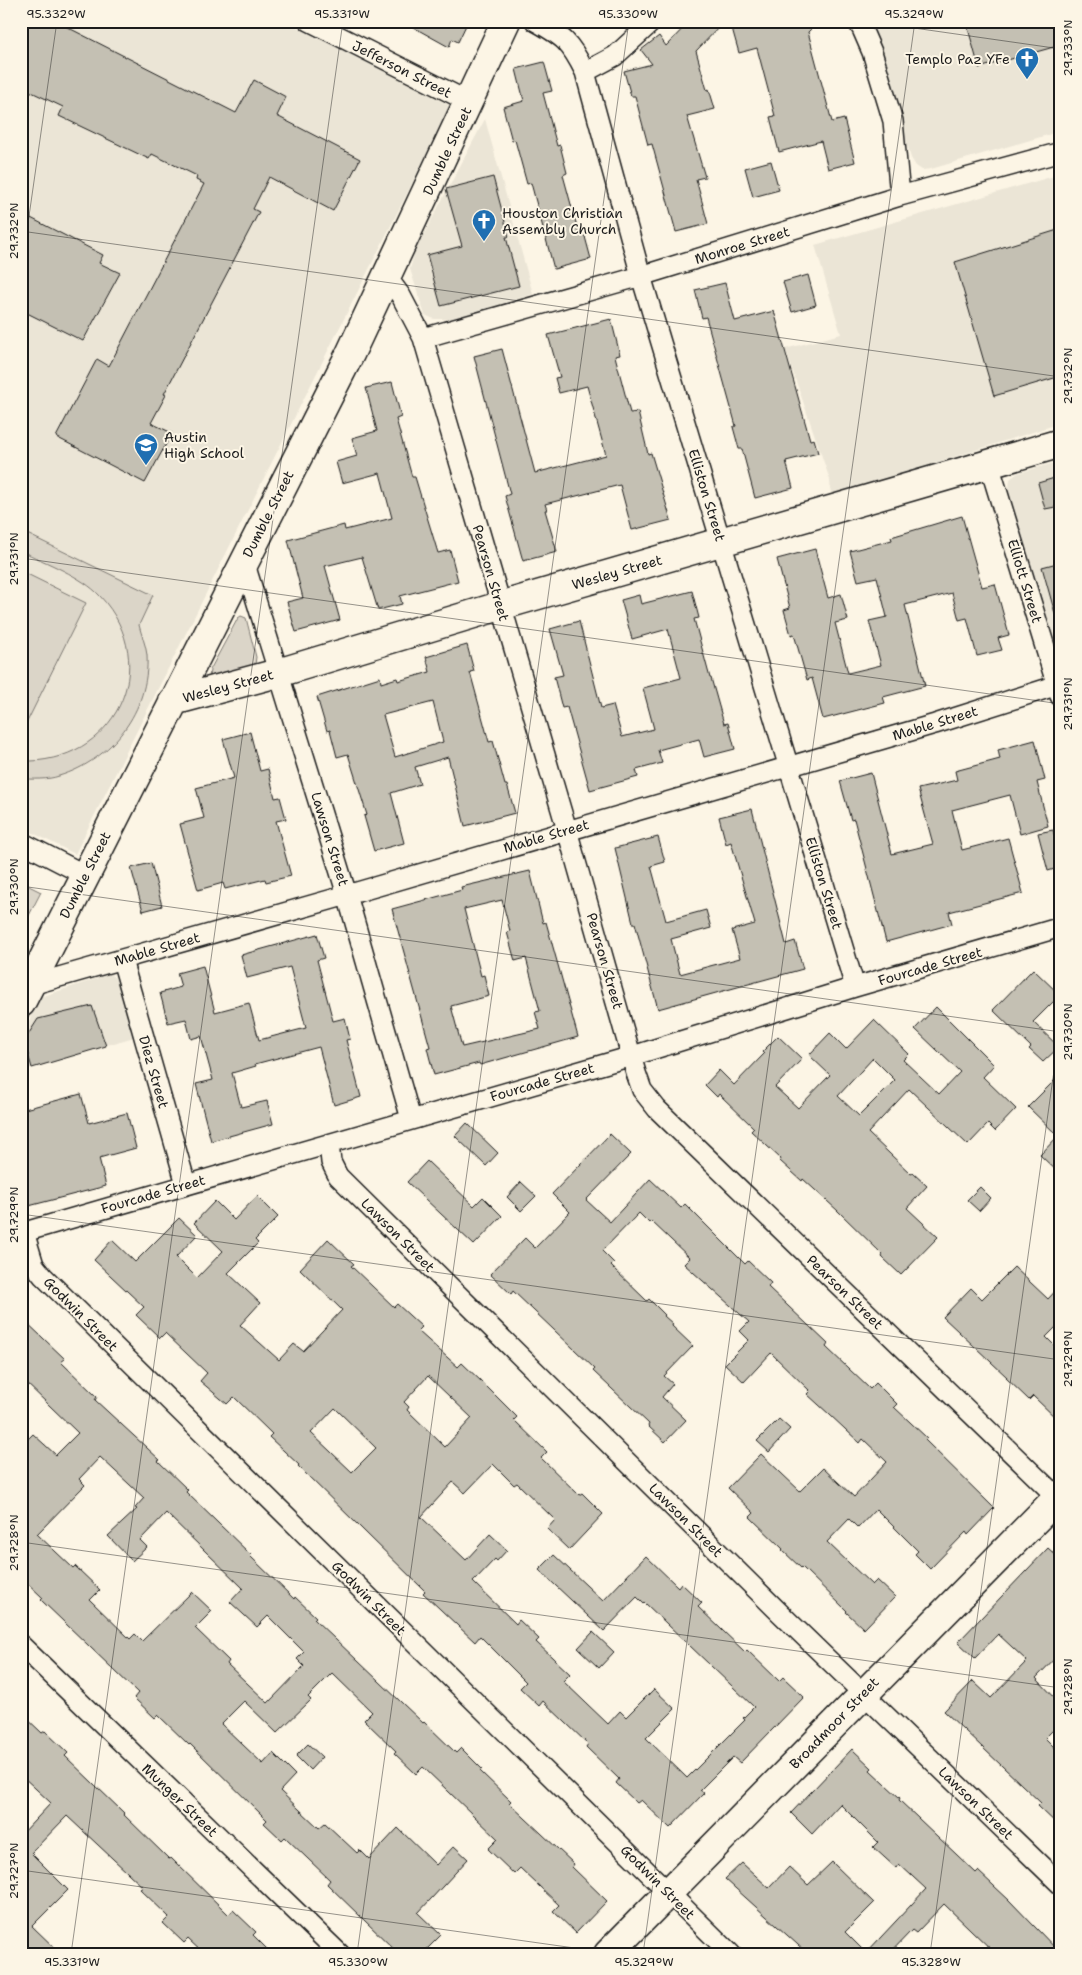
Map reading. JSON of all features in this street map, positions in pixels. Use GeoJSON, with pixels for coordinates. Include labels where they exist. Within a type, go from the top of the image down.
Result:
{"type":"FeatureCollection","features":[{"type":"Feature","properties":{"kind":"street","name":"Jefferson Street"},"geometry":{"type":"LineString","coordinates":[[309,21],[469,102]]}},
{"type":"Feature","properties":{"kind":"street","name":"Dumble Street"},"geometry":{"type":"LineString","coordinates":[[26,994],[350,354],[506,21]]}},
{"type":"Feature","properties":{"kind":"street","name":"Elliston Street"},"geometry":{"type":"LineString","coordinates":[[535,21],[558,34],[573,49],[585,72],[641,276],[855,988]]}},
{"type":"Feature","properties":{"kind":"street"},"geometry":{"type":"LineString","coordinates":[[585,72],[615,56],[653,21]]}},
{"type":"Feature","properties":{"kind":"street"},"geometry":{"type":"LineString","coordinates":[[857,21],[872,52],[893,121],[900,196]]}},
{"type":"Feature","properties":{"kind":"street","name":"Monroe Street"},"geometry":{"type":"LineString","coordinates":[[423,338],[641,276],[900,196],[1061,152]]}},
{"type":"Feature","properties":{"kind":"street","name":"Pearson Street"},"geometry":{"type":"LineString","coordinates":[[387,277],[401,296],[423,338],[642,1090],[657,1109],[1060,1497]]}},
{"type":"Feature","properties":{"kind":"street","name":"Wesley Street"},"geometry":{"type":"LineString","coordinates":[[173,701],[278,673],[500,606],[1061,443]]}},
{"type":"Feature","properties":{"kind":"street","name":"Elliott Street"},"geometry":{"type":"LineString","coordinates":[[989,464],[1060,689]]}},
{"type":"Feature","properties":{"kind":"street","name":"Lawson Street"},"geometry":{"type":"LineString","coordinates":[[244,561],[347,895],[411,1119]]}},
{"type":"Feature","properties":{"kind":"street","name":"Mable Street"},"geometry":{"type":"LineString","coordinates":[[26,994],[122,960],[1060,689]]}},
{"type":"Feature","properties":{"kind":"street"},"geometry":{"type":"LineString","coordinates":[[21,842],[85,875]]}},
{"type":"Feature","properties":{"kind":"street","name":"Fourcade Street"},"geometry":{"type":"LineString","coordinates":[[23,1232],[632,1056],[1061,927]]}},
{"type":"Feature","properties":{"kind":"street","name":"Diez Street"},"geometry":{"type":"LineString","coordinates":[[122,960],[186,1184]]}},
{"type":"Feature","properties":{"kind":"street","name":"Lawson Street"},"geometry":{"type":"LineString","coordinates":[[329,1144],[331,1162],[338,1176],[863,1693],[1061,1885]]}},
{"type":"Feature","properties":{"kind":"street","name":"Godwin Street"},"geometry":{"type":"LineString","coordinates":[[23,1232],[34,1266],[43,1276],[731,1954]]}},
{"type":"Feature","properties":{"kind":"street","name":"Broadmoor Street"},"geometry":{"type":"LineString","coordinates":[[608,1954],[863,1693],[1060,1497]]}},
{"type":"Feature","properties":{"kind":"street","name":"Munger Street"},"geometry":{"type":"LineString","coordinates":[[21,1645],[340,1954]]}},
{"type":"Feature","properties":{"kind":"shaded area","name":"Austin High School"},"geometry":{"type":"Polygon","coordinates":[[[21,21],[287,21],[451,106],[75,854],[21,827],[21,21]]]}},
{"type":"Feature","properties":{"kind":"shaded area"},"geometry":{"type":"Polygon","coordinates":[[[869,21],[1061,21],[1061,131],[922,170],[916,166],[911,158],[869,21]]]}},
{"type":"Feature","properties":{"kind":"shaded area"},"geometry":{"type":"Polygon","coordinates":[[[485,119],[533,294],[453,319],[434,319],[425,315],[410,269],[415,251],[485,119]]]}},
{"type":"Feature","properties":{"kind":"shaded area"},"geometry":{"type":"Polygon","coordinates":[[[1061,174],[1061,423],[831,496],[830,480],[785,349],[841,334],[815,245],[1061,174]]]}},
{"type":"Feature","properties":{"kind":"shaded area"},"geometry":{"type":"Polygon","coordinates":[[[1061,461],[1061,669],[1008,496],[1010,479],[1018,473],[1061,461]]]}},
{"type":"Feature","properties":{"kind":"shaded area"},"geometry":{"type":"Polygon","coordinates":[[[21,531],[153,595],[139,625],[146,647],[146,675],[142,695],[134,713],[124,730],[96,758],[59,776],[45,779],[21,779],[21,761],[54,758],[82,747],[104,729],[119,706],[128,680],[128,651],[119,623],[100,596],[74,576],[21,551],[21,531]]]}},
{"type":"Feature","properties":{"kind":"shaded area"},"geometry":{"type":"Polygon","coordinates":[[[21,571],[86,603],[21,734],[21,571]]]}},
{"type":"Feature","properties":{"kind":"shaded area"},"geometry":{"type":"Polygon","coordinates":[[[241,616],[246,618],[256,657],[255,665],[209,678],[210,670],[238,618],[241,616]]]}},
{"type":"Feature","properties":{"kind":"shaded area"},"geometry":{"type":"Polygon","coordinates":[[[21,882],[41,892],[21,931],[21,882]]]}},
{"type":"Feature","properties":{"kind":"shaded area"},"geometry":{"type":"Polygon","coordinates":[[[110,974],[116,979],[134,1037],[21,1071],[21,1036],[41,997],[110,974]]]}},
{"type":"Feature","properties":{"kind":"building"},"geometry":{"type":"Polygon","coordinates":[[[21,21],[67,21],[65,26],[236,113],[254,80],[286,97],[277,116],[360,159],[333,211],[269,177],[253,209],[259,212],[164,394],[166,395],[151,423],[172,433],[145,483],[56,437],[97,359],[109,366],[204,184],[196,180],[197,176],[152,154],[149,159],[59,116],[63,107],[21,87],[21,21]]]}},
{"type":"Feature","properties":{"kind":"building"},"geometry":{"type":"Polygon","coordinates":[[[402,21],[468,21],[458,42],[452,39],[449,47],[402,21]]]}},
{"type":"Feature","properties":{"kind":"building"},"geometry":{"type":"Polygon","coordinates":[[[690,21],[725,21],[696,51],[707,90],[709,89],[715,109],[687,116],[705,177],[696,179],[708,224],[676,232],[652,144],[648,145],[635,96],[631,96],[624,71],[652,64],[641,50],[659,36],[666,46],[690,21]]]}},
{"type":"Feature","properties":{"kind":"building"},"geometry":{"type":"Polygon","coordinates":[[[730,21],[819,21],[808,32],[832,122],[844,119],[855,162],[828,169],[821,141],[779,152],[770,117],[775,116],[757,48],[739,53],[730,21]]]}},
{"type":"Feature","properties":{"kind":"building"},"geometry":{"type":"Polygon","coordinates":[[[966,21],[1061,21],[1061,45],[979,68],[966,21]]]}},
{"type":"Feature","properties":{"kind":"building"},"geometry":{"type":"Polygon","coordinates":[[[544,62],[552,91],[543,93],[557,146],[560,145],[567,173],[563,175],[579,234],[584,233],[591,259],[554,269],[531,183],[527,184],[515,140],[512,141],[503,107],[524,101],[516,69],[544,62]]]}},
{"type":"Feature","properties":{"kind":"building"},"geometry":{"type":"Polygon","coordinates":[[[771,161],[779,190],[753,197],[745,168],[771,161]]]}},
{"type":"Feature","properties":{"kind":"building","name":"Houston Christian Assembly Church"},"geometry":{"type":"Polygon","coordinates":[[[493,177],[509,237],[506,237],[519,286],[441,306],[427,255],[462,246],[446,189],[493,177]]]}},
{"type":"Feature","properties":{"kind":"building"},"geometry":{"type":"Polygon","coordinates":[[[21,213],[103,255],[99,263],[120,273],[83,341],[21,310],[21,213]]]}},
{"type":"Feature","properties":{"kind":"building"},"geometry":{"type":"Polygon","coordinates":[[[1061,229],[1061,376],[994,396],[955,262],[1061,229]]]}},
{"type":"Feature","properties":{"kind":"building"},"geometry":{"type":"Polygon","coordinates":[[[808,275],[816,305],[792,312],[783,282],[808,275]]]}},
{"type":"Feature","properties":{"kind":"building"},"geometry":{"type":"Polygon","coordinates":[[[725,283],[735,321],[774,311],[810,440],[814,439],[818,453],[786,461],[793,488],[755,498],[742,449],[739,449],[733,427],[736,426],[706,317],[702,318],[695,290],[725,283]]]}},
{"type":"Feature","properties":{"kind":"building"},"geometry":{"type":"Polygon","coordinates":[[[611,319],[620,355],[615,356],[630,413],[638,412],[648,454],[651,453],[671,520],[632,530],[620,485],[545,504],[557,552],[523,561],[505,496],[510,494],[474,356],[502,349],[535,473],[606,455],[587,386],[559,393],[555,378],[560,377],[548,335],[611,319]]]}},
{"type":"Feature","properties":{"kind":"building"},"geometry":{"type":"Polygon","coordinates":[[[392,382],[401,417],[396,419],[412,477],[415,477],[438,553],[450,550],[458,581],[400,596],[402,604],[378,610],[362,557],[325,566],[340,620],[296,632],[287,602],[303,598],[288,540],[344,525],[345,530],[392,518],[380,473],[342,483],[336,462],[357,456],[352,438],[377,431],[366,388],[392,382]]]}},
{"type":"Feature","properties":{"kind":"building"},"geometry":{"type":"Polygon","coordinates":[[[1061,476],[1061,506],[1045,509],[1038,483],[1061,476]]]}},
{"type":"Feature","properties":{"kind":"building"},"geometry":{"type":"Polygon","coordinates":[[[962,516],[982,587],[995,584],[1009,635],[998,638],[1002,650],[977,656],[967,618],[959,620],[952,593],[905,605],[925,686],[883,697],[885,703],[823,719],[812,678],[807,680],[794,634],[791,635],[784,610],[790,608],[777,559],[815,549],[828,598],[841,594],[848,620],[835,623],[848,673],[881,665],[869,621],[887,617],[877,577],[858,581],[850,551],[892,540],[891,537],[962,516]]]}},
{"type":"Feature","properties":{"kind":"building"},"geometry":{"type":"Polygon","coordinates":[[[1061,562],[1061,616],[1056,617],[1042,567],[1061,562]]]}},
{"type":"Feature","properties":{"kind":"building"},"geometry":{"type":"Polygon","coordinates":[[[692,591],[699,618],[694,619],[710,678],[724,724],[728,723],[735,749],[704,757],[699,739],[658,750],[662,763],[636,770],[638,777],[590,790],[567,707],[562,708],[554,677],[563,675],[550,629],[579,621],[601,708],[613,705],[622,737],[654,729],[643,688],[681,678],[668,629],[632,639],[621,600],[639,595],[641,604],[692,591]]]}},
{"type":"Feature","properties":{"kind":"building"},"geometry":{"type":"Polygon","coordinates":[[[467,645],[474,671],[470,672],[489,742],[493,741],[515,813],[465,826],[448,757],[415,767],[420,784],[391,793],[404,843],[374,851],[364,816],[367,815],[348,754],[337,757],[330,730],[327,731],[317,697],[380,677],[381,683],[397,678],[398,681],[430,672],[426,657],[467,645]],[[433,702],[383,715],[395,757],[443,742],[433,702]]]}},
{"type":"Feature","properties":{"kind":"building"},"geometry":{"type":"Polygon","coordinates":[[[250,732],[260,771],[268,769],[275,798],[280,797],[286,819],[276,821],[291,876],[266,882],[265,879],[225,889],[223,883],[198,890],[180,824],[204,818],[196,788],[234,778],[223,739],[250,732]]]}},
{"type":"Feature","properties":{"kind":"building"},"geometry":{"type":"Polygon","coordinates":[[[1035,740],[1045,780],[1037,782],[1048,826],[1020,834],[1010,795],[952,810],[962,850],[1008,838],[1023,893],[949,912],[952,924],[886,942],[854,819],[851,820],[840,781],[871,773],[892,854],[933,844],[918,789],[957,780],[955,771],[1000,759],[998,750],[1035,740]]]}},
{"type":"Feature","properties":{"kind":"building"},"geometry":{"type":"Polygon","coordinates":[[[752,809],[786,944],[795,941],[803,969],[658,1009],[635,923],[633,923],[615,848],[658,837],[665,862],[651,866],[666,921],[706,910],[711,928],[671,939],[680,974],[740,958],[732,930],[755,924],[731,842],[726,844],[719,817],[752,809]]]}},
{"type":"Feature","properties":{"kind":"building"},"geometry":{"type":"Polygon","coordinates":[[[1053,830],[1061,867],[1048,871],[1038,833],[1053,830]]]}},
{"type":"Feature","properties":{"kind":"building"},"geometry":{"type":"Polygon","coordinates":[[[151,863],[162,906],[143,911],[131,868],[151,863]]]}},
{"type":"Feature","properties":{"kind":"building"},"geometry":{"type":"Polygon","coordinates":[[[530,871],[543,923],[546,922],[578,1037],[480,1065],[479,1063],[434,1075],[427,1048],[430,1047],[392,909],[462,890],[461,887],[530,871]],[[502,900],[464,909],[481,976],[484,975],[489,996],[451,1006],[462,1047],[540,1029],[535,1012],[540,1011],[526,958],[515,961],[507,932],[510,931],[502,900]]]}},
{"type":"Feature","properties":{"kind":"building"},"geometry":{"type":"Polygon","coordinates":[[[317,934],[324,958],[317,960],[333,1021],[345,1018],[350,1039],[346,1040],[361,1097],[334,1105],[319,1047],[255,1064],[256,1066],[232,1073],[241,1107],[267,1101],[273,1124],[211,1141],[196,1084],[213,1080],[201,1036],[191,1039],[186,1019],[168,1023],[160,993],[181,987],[177,973],[203,966],[215,1012],[249,1003],[259,1040],[306,1028],[290,967],[247,978],[241,955],[317,934]]]}},
{"type":"Feature","properties":{"kind":"building"},"geometry":{"type":"Polygon","coordinates":[[[1033,969],[1060,995],[1033,1022],[1059,1047],[1043,1062],[1029,1049],[1031,1047],[993,1010],[1033,969]]]}},
{"type":"Feature","properties":{"kind":"building"},"geometry":{"type":"Polygon","coordinates":[[[92,1006],[106,1046],[32,1068],[24,1041],[38,1019],[92,1006]]]}},
{"type":"Feature","properties":{"kind":"building"},"geometry":{"type":"Polygon","coordinates":[[[936,1007],[994,1065],[983,1077],[1016,1109],[995,1131],[988,1124],[968,1145],[909,1089],[868,1133],[911,1174],[913,1173],[927,1186],[907,1208],[938,1237],[901,1275],[838,1211],[780,1161],[781,1159],[751,1131],[754,1128],[719,1094],[717,1097],[705,1085],[719,1070],[734,1085],[764,1054],[762,1052],[778,1036],[802,1059],[775,1087],[798,1108],[830,1075],[809,1055],[830,1033],[846,1049],[874,1020],[909,1054],[903,1060],[939,1094],[960,1072],[915,1029],[936,1007]],[[873,1058],[838,1096],[859,1116],[895,1080],[873,1058]]]}},
{"type":"Feature","properties":{"kind":"building"},"geometry":{"type":"Polygon","coordinates":[[[1061,1074],[1061,1175],[1040,1155],[1058,1136],[1028,1107],[1061,1074]]]}},
{"type":"Feature","properties":{"kind":"building"},"geometry":{"type":"Polygon","coordinates":[[[81,1094],[89,1123],[127,1113],[136,1148],[99,1158],[106,1186],[21,1208],[21,1110],[81,1094]]]}},
{"type":"Feature","properties":{"kind":"building"},"geometry":{"type":"Polygon","coordinates":[[[467,1123],[498,1153],[486,1166],[455,1136],[467,1123]]]}},
{"type":"Feature","properties":{"kind":"building"},"geometry":{"type":"Polygon","coordinates":[[[610,1134],[631,1154],[586,1200],[610,1222],[650,1179],[681,1208],[685,1204],[745,1264],[748,1261],[771,1283],[768,1287],[828,1344],[826,1347],[870,1389],[876,1383],[897,1404],[894,1407],[927,1438],[925,1440],[994,1508],[968,1535],[966,1532],[930,1569],[915,1554],[918,1551],[876,1509],[858,1528],[849,1519],[827,1542],[872,1585],[877,1580],[895,1597],[864,1629],[750,1517],[754,1513],[728,1488],[761,1454],[800,1491],[823,1468],[854,1497],[887,1462],[863,1439],[860,1443],[807,1394],[810,1391],[771,1353],[744,1382],[725,1364],[749,1340],[740,1331],[749,1322],[684,1264],[690,1258],[651,1221],[649,1223],[639,1213],[602,1251],[614,1263],[611,1266],[647,1301],[649,1299],[673,1324],[672,1326],[693,1346],[664,1376],[673,1384],[662,1397],[686,1420],[665,1442],[648,1426],[649,1424],[593,1371],[595,1369],[513,1291],[511,1294],[490,1274],[525,1238],[535,1248],[570,1212],[552,1194],[610,1134]]]}},
{"type":"Feature","properties":{"kind":"building"},"geometry":{"type":"Polygon","coordinates":[[[427,1161],[474,1206],[483,1197],[502,1216],[474,1245],[407,1182],[427,1161]]]}},
{"type":"Feature","properties":{"kind":"building"},"geometry":{"type":"Polygon","coordinates":[[[521,1182],[536,1196],[521,1211],[507,1197],[521,1182]]]}},
{"type":"Feature","properties":{"kind":"building"},"geometry":{"type":"Polygon","coordinates":[[[980,1187],[991,1198],[979,1211],[967,1200],[980,1187]]]}},
{"type":"Feature","properties":{"kind":"building"},"geometry":{"type":"Polygon","coordinates":[[[257,1196],[278,1217],[255,1240],[258,1243],[228,1273],[260,1303],[240,1325],[279,1360],[294,1344],[303,1351],[342,1310],[300,1269],[328,1239],[354,1264],[351,1266],[394,1307],[397,1304],[422,1327],[418,1331],[458,1367],[462,1363],[517,1417],[514,1420],[547,1452],[541,1458],[579,1495],[582,1493],[603,1514],[569,1550],[547,1529],[555,1520],[517,1483],[514,1485],[493,1464],[465,1493],[453,1482],[421,1517],[466,1560],[490,1534],[507,1550],[497,1561],[495,1559],[473,1582],[516,1624],[519,1620],[539,1639],[536,1642],[570,1674],[563,1681],[608,1724],[620,1711],[626,1717],[654,1689],[675,1709],[646,1738],[687,1778],[745,1720],[743,1718],[754,1707],[637,1597],[604,1631],[539,1570],[554,1555],[603,1601],[646,1556],[678,1587],[681,1583],[702,1603],[698,1607],[745,1652],[747,1650],[779,1681],[783,1677],[804,1697],[740,1763],[733,1757],[700,1790],[704,1793],[670,1828],[641,1800],[637,1803],[616,1783],[619,1779],[586,1747],[588,1744],[543,1701],[539,1706],[520,1688],[526,1682],[480,1636],[475,1642],[423,1593],[425,1591],[269,1437],[272,1434],[234,1397],[227,1404],[200,1381],[207,1373],[165,1333],[160,1338],[136,1315],[144,1307],[94,1260],[112,1240],[135,1262],[179,1218],[197,1235],[176,1257],[197,1278],[223,1251],[194,1223],[215,1201],[234,1220],[257,1196]],[[428,1376],[404,1402],[409,1407],[407,1410],[445,1447],[472,1418],[428,1376]],[[335,1408],[311,1433],[352,1472],[376,1448],[335,1408]]]}},
{"type":"Feature","properties":{"kind":"building"},"geometry":{"type":"Polygon","coordinates":[[[1014,1267],[1048,1299],[1061,1285],[1061,1322],[1046,1337],[1061,1352],[1061,1423],[1033,1396],[1029,1400],[943,1317],[971,1288],[982,1299],[1014,1267]]]}},
{"type":"Feature","properties":{"kind":"building"},"geometry":{"type":"Polygon","coordinates":[[[21,1317],[65,1359],[61,1362],[97,1397],[95,1400],[160,1460],[158,1461],[188,1490],[186,1492],[250,1556],[294,1599],[295,1597],[316,1617],[314,1619],[423,1723],[456,1753],[461,1748],[482,1769],[480,1771],[511,1801],[509,1803],[574,1864],[572,1867],[607,1901],[576,1933],[553,1911],[559,1905],[520,1868],[514,1874],[488,1849],[498,1839],[423,1767],[416,1774],[394,1753],[396,1751],[364,1720],[372,1712],[332,1673],[308,1697],[311,1700],[277,1733],[244,1701],[221,1724],[263,1764],[273,1753],[295,1775],[280,1791],[319,1828],[325,1823],[357,1853],[360,1850],[369,1859],[398,1828],[436,1865],[454,1846],[468,1859],[418,1913],[441,1935],[422,1954],[399,1954],[327,1884],[330,1880],[285,1837],[282,1840],[264,1823],[267,1820],[190,1744],[158,1715],[155,1718],[134,1698],[138,1693],[41,1600],[43,1598],[21,1577],[21,1446],[33,1434],[56,1455],[78,1433],[21,1378],[21,1317]],[[100,1457],[79,1479],[85,1485],[37,1534],[100,1590],[90,1600],[130,1639],[135,1634],[142,1641],[192,1592],[212,1611],[195,1628],[229,1661],[227,1664],[268,1703],[304,1666],[297,1659],[304,1652],[268,1616],[257,1627],[230,1602],[243,1588],[166,1513],[140,1540],[147,1547],[132,1561],[108,1536],[137,1509],[135,1508],[144,1498],[100,1457]]]}},
{"type":"Feature","properties":{"kind":"building"},"geometry":{"type":"Polygon","coordinates":[[[779,1419],[790,1429],[769,1452],[757,1441],[779,1419]]]}},
{"type":"Feature","properties":{"kind":"building"},"geometry":{"type":"Polygon","coordinates":[[[1048,1548],[1061,1560],[1061,1652],[1036,1678],[1061,1704],[1061,1722],[1045,1738],[1061,1754],[1061,1828],[1038,1806],[1041,1803],[944,1711],[973,1681],[991,1698],[1027,1661],[998,1634],[975,1658],[958,1642],[1048,1548]]]}},
{"type":"Feature","properties":{"kind":"building"},"geometry":{"type":"Polygon","coordinates":[[[593,1632],[614,1652],[599,1668],[578,1648],[593,1632]]]}},
{"type":"Feature","properties":{"kind":"building"},"geometry":{"type":"Polygon","coordinates":[[[21,1713],[42,1733],[45,1731],[68,1753],[65,1756],[169,1859],[171,1858],[229,1915],[233,1910],[256,1932],[253,1935],[272,1954],[204,1954],[188,1939],[184,1943],[163,1923],[169,1917],[140,1889],[143,1887],[67,1816],[31,1853],[68,1890],[32,1926],[61,1954],[21,1954],[21,1835],[51,1803],[21,1775],[21,1713]]]}},
{"type":"Feature","properties":{"kind":"building"},"geometry":{"type":"Polygon","coordinates":[[[308,1744],[322,1757],[310,1770],[296,1756],[308,1744]]]}},
{"type":"Feature","properties":{"kind":"building"},"geometry":{"type":"Polygon","coordinates":[[[852,1749],[872,1768],[870,1770],[900,1798],[899,1800],[976,1873],[978,1871],[1009,1900],[1061,1954],[996,1954],[944,1904],[916,1933],[912,1930],[889,1954],[808,1954],[725,1879],[742,1863],[769,1888],[789,1867],[808,1885],[832,1862],[874,1903],[845,1932],[866,1953],[926,1889],[899,1864],[896,1868],[873,1847],[878,1842],[840,1804],[812,1834],[791,1813],[852,1749]]]}},
{"type":"Feature","properties":{"kind":"place","name":"Templo Paz YFe"},"geometry":{"type":"Point","coordinates":[1027,80]}},
{"type":"Feature","properties":{"kind":"place","name":"Houston Christian Assembly Church"},"geometry":{"type":"Point","coordinates":[484,242]}},
{"type":"Feature","properties":{"kind":"place","name":"Austin High School"},"geometry":{"type":"Point","coordinates":[146,466]}}]}
